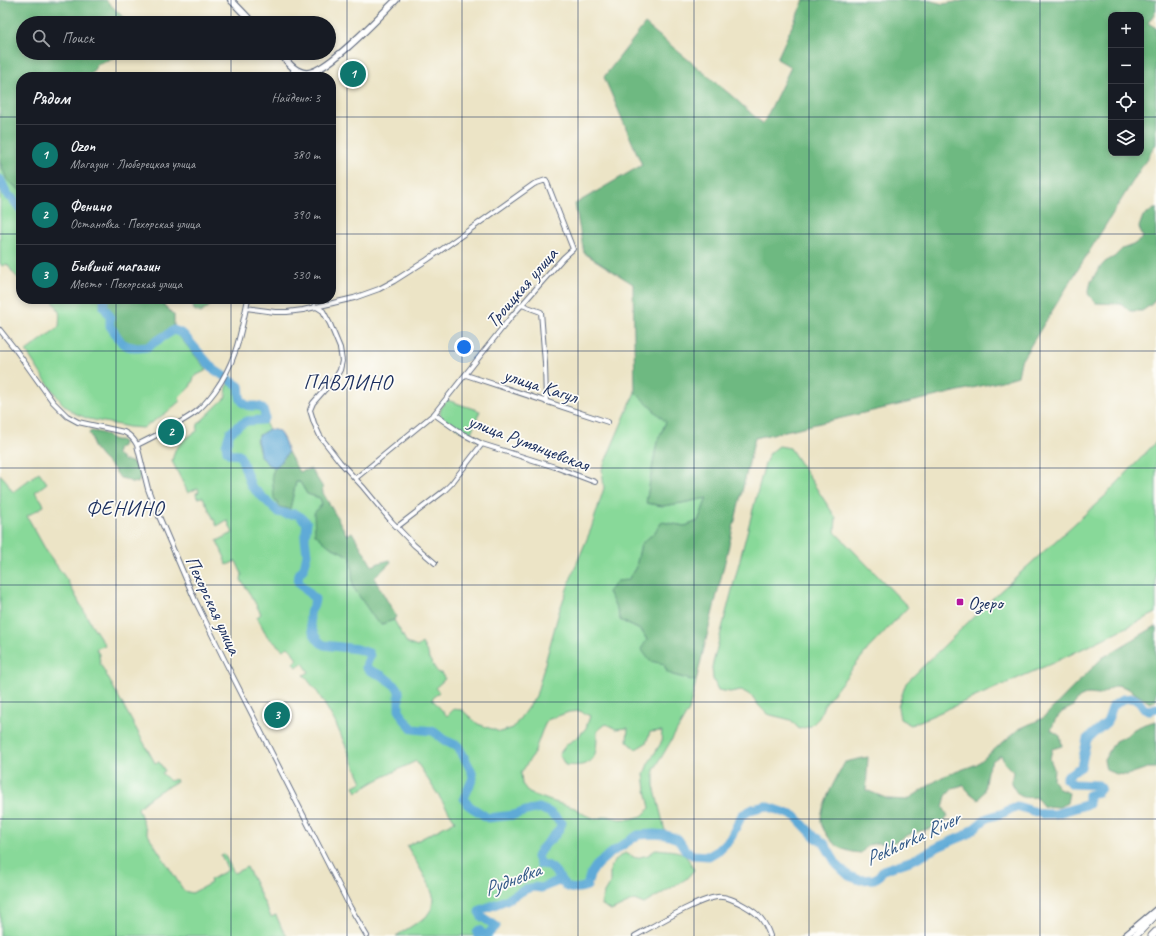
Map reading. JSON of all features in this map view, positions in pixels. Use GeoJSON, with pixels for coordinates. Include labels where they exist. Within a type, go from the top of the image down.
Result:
{"type":"FeatureCollection","features":[{"type":"Feature","properties":{"kind":"highway"},"geometry":{"type":"LineString","coordinates":[[1135,936],[1156,914]]}},
{"type":"Feature","properties":{"kind":"highway"},"geometry":{"type":"LineString","coordinates":[[1152,936],[1156,932]]}},
{"type":"Feature","properties":{"kind":"main road"},"geometry":{"type":"LineString","coordinates":[[232,0],[247,16]]}},
{"type":"Feature","properties":{"kind":"main road"},"geometry":{"type":"LineString","coordinates":[[336,56],[396,0]]}},
{"type":"Feature","properties":{"kind":"main road"},"geometry":{"type":"LineString","coordinates":[[287,60],[294,68],[302,72]]}},
{"type":"Feature","properties":{"kind":"main road"},"geometry":{"type":"LineString","coordinates":[[313,72],[323,67],[331,60]]}},
{"type":"Feature","properties":{"kind":"main road"},"geometry":{"type":"LineString","coordinates":[[1125,936],[1156,910]]}},
{"type":"Feature","properties":{"kind":"street"},"geometry":{"type":"LineString","coordinates":[[293,72],[294,68]]}},
{"type":"Feature","properties":{"kind":"street","name":"Троицкая улица"},"geometry":{"type":"LineString","coordinates":[[336,302],[366,294],[394,281],[534,184],[546,180],[573,249],[563,258],[522,305],[434,414],[356,478]]}},
{"type":"Feature","properties":{"kind":"street"},"geometry":{"type":"LineString","coordinates":[[0,330],[47,395],[70,419],[124,432],[132,437],[137,445],[183,421],[197,411],[209,399],[228,370],[236,351],[247,304]]}},
{"type":"Feature","properties":{"kind":"street","name":"Троицкая улица"},"geometry":{"type":"LineString","coordinates":[[315,306],[325,304]]}},
{"type":"Feature","properties":{"kind":"street"},"geometry":{"type":"LineString","coordinates":[[522,305],[541,312],[546,402]]}},
{"type":"Feature","properties":{"kind":"street"},"geometry":{"type":"LineString","coordinates":[[246,308],[287,312],[303,310],[315,306],[323,311],[340,348],[342,361],[340,370],[336,377],[312,402],[310,410],[314,423],[320,436],[333,454],[356,478],[397,527],[435,564]]}},
{"type":"Feature","properties":{"kind":"street","name":"улица Кагул"},"geometry":{"type":"LineString","coordinates":[[466,374],[608,422]]}},
{"type":"Feature","properties":{"kind":"street","name":"улица Румянцевская"},"geometry":{"type":"LineString","coordinates":[[434,414],[461,433],[482,444],[537,461],[595,482]]}},
{"type":"Feature","properties":{"kind":"street"},"geometry":{"type":"LineString","coordinates":[[397,527],[452,484],[482,444]]}},
{"type":"Feature","properties":{"kind":"street","name":"Пехорская улица"},"geometry":{"type":"LineString","coordinates":[[137,445],[152,500],[194,600],[350,907],[367,936]]}},
{"type":"Feature","properties":{"kind":"street"},"geometry":{"type":"LineString","coordinates":[[635,936],[704,900],[722,896],[752,910],[766,925],[770,936]]}},
{"type":"Feature","properties":{"kind":"green space"},"geometry":{"type":"Polygon","coordinates":[[[0,0],[106,0],[122,16],[16,16],[16,60],[108,60],[97,65],[92,72],[16,72],[16,187],[7,180],[0,162],[0,0]]]}},
{"type":"Feature","properties":{"kind":"green space"},"geometry":{"type":"Polygon","coordinates":[[[804,0],[928,0],[943,4],[968,0],[1156,0],[1156,11],[1148,23],[1156,28],[1156,144],[1021,361],[1018,376],[998,382],[755,438],[696,681],[673,675],[667,672],[664,664],[650,661],[641,649],[647,640],[642,631],[620,620],[617,609],[608,592],[617,581],[628,580],[636,567],[641,544],[654,533],[662,522],[685,526],[698,521],[707,498],[663,506],[646,503],[657,442],[666,422],[635,392],[633,284],[584,253],[575,204],[642,165],[604,77],[645,24],[732,96],[763,124],[791,67],[777,59],[804,0]]]}},
{"type":"Feature","properties":{"kind":"green space"},"geometry":{"type":"Polygon","coordinates":[[[0,162],[7,180],[16,187],[16,276],[7,264],[2,266],[0,263],[0,162]]]}},
{"type":"Feature","properties":{"kind":"green space"},"geometry":{"type":"Polygon","coordinates":[[[1156,208],[1156,298],[1152,304],[1142,311],[1130,311],[1120,304],[1096,303],[1088,294],[1091,282],[1097,271],[1105,262],[1114,257],[1122,249],[1133,245],[1143,238],[1139,227],[1143,216],[1156,208]]]}},
{"type":"Feature","properties":{"kind":"green space"},"geometry":{"type":"Polygon","coordinates":[[[55,304],[105,304],[104,307],[110,316],[110,326],[147,347],[174,330],[207,370],[195,376],[190,387],[179,398],[180,401],[166,413],[143,428],[129,427],[89,419],[74,413],[62,403],[26,351],[59,327],[60,318],[55,304]]]}},
{"type":"Feature","properties":{"kind":"green space"},"geometry":{"type":"Polygon","coordinates":[[[104,304],[163,304],[174,315],[174,330],[146,346],[138,348],[131,347],[124,344],[112,329],[110,317],[104,304]]]}},
{"type":"Feature","properties":{"kind":"green space"},"geometry":{"type":"Polygon","coordinates":[[[192,304],[212,304],[201,313],[194,310],[192,304]]]}},
{"type":"Feature","properties":{"kind":"green space"},"geometry":{"type":"Polygon","coordinates":[[[229,383],[236,388],[236,396],[244,407],[252,409],[258,408],[261,411],[263,420],[269,429],[259,435],[256,440],[261,457],[270,465],[275,467],[272,474],[290,508],[296,482],[300,482],[307,494],[320,498],[329,546],[352,557],[353,587],[382,624],[394,620],[407,643],[417,647],[422,643],[429,656],[428,657],[438,673],[441,673],[445,679],[435,688],[439,692],[432,699],[447,716],[454,709],[462,710],[478,724],[500,732],[513,728],[536,696],[559,612],[591,529],[604,488],[602,469],[635,392],[666,422],[657,442],[646,503],[663,506],[707,498],[698,521],[685,526],[662,522],[654,533],[641,544],[636,567],[628,580],[608,592],[617,609],[620,620],[642,631],[664,664],[667,672],[696,681],[689,710],[654,770],[654,786],[666,835],[638,835],[596,866],[590,875],[587,886],[579,889],[572,889],[561,880],[541,888],[534,887],[526,889],[506,900],[481,910],[480,912],[482,917],[496,926],[487,935],[483,934],[479,930],[477,932],[478,936],[396,936],[426,917],[432,908],[434,899],[429,884],[407,846],[455,821],[416,761],[375,781],[357,792],[354,786],[362,782],[335,722],[318,693],[304,675],[309,672],[303,663],[296,667],[293,663],[297,660],[288,647],[283,650],[267,636],[257,617],[261,614],[241,580],[242,574],[236,561],[227,565],[224,559],[225,558],[217,541],[233,533],[227,520],[217,526],[203,497],[197,498],[196,493],[199,492],[198,488],[188,493],[172,461],[175,450],[185,439],[197,431],[198,424],[226,397],[227,385],[229,383]],[[580,711],[569,712],[547,720],[534,753],[521,773],[522,784],[529,793],[575,808],[585,815],[596,819],[607,816],[619,819],[631,819],[642,816],[650,808],[644,774],[648,764],[661,743],[662,731],[650,732],[646,743],[636,749],[627,741],[628,728],[616,729],[606,724],[597,731],[596,752],[590,761],[583,765],[565,765],[559,754],[567,744],[578,737],[586,728],[590,716],[580,711]]]}},
{"type":"Feature","properties":{"kind":"green space"},"geometry":{"type":"Polygon","coordinates":[[[447,400],[480,411],[470,435],[441,417],[441,410],[447,400]]]}},
{"type":"Feature","properties":{"kind":"green space"},"geometry":{"type":"Polygon","coordinates":[[[91,431],[104,434],[123,442],[122,446],[117,449],[117,455],[124,461],[132,462],[138,468],[140,479],[138,483],[120,478],[113,468],[93,447],[92,438],[89,433],[91,431]]]}},
{"type":"Feature","properties":{"kind":"green space"},"geometry":{"type":"Polygon","coordinates":[[[1156,442],[1156,613],[1055,662],[911,725],[900,719],[898,707],[906,683],[996,595],[1105,496],[1156,442]]]}},
{"type":"Feature","properties":{"kind":"green space"},"geometry":{"type":"Polygon","coordinates":[[[779,446],[790,448],[836,518],[835,532],[908,607],[868,649],[824,705],[819,718],[811,726],[799,729],[791,720],[767,714],[752,696],[741,690],[730,692],[718,690],[713,679],[712,667],[765,463],[770,453],[779,446]]]}},
{"type":"Feature","properties":{"kind":"green space"},"geometry":{"type":"Polygon","coordinates":[[[288,452],[299,472],[311,469],[322,486],[323,493],[347,535],[352,532],[372,566],[390,560],[391,562],[374,578],[396,616],[394,620],[382,624],[376,621],[353,587],[351,557],[329,546],[315,534],[314,513],[322,504],[320,498],[307,494],[300,482],[296,482],[290,509],[280,507],[274,498],[272,474],[275,467],[288,452]]]}},
{"type":"Feature","properties":{"kind":"green space"},"geometry":{"type":"Polygon","coordinates":[[[39,472],[47,483],[35,492],[44,506],[27,516],[47,552],[67,580],[90,622],[105,645],[96,649],[100,656],[101,665],[155,763],[159,762],[165,771],[162,773],[170,781],[176,779],[177,782],[156,793],[138,808],[147,833],[184,891],[192,893],[211,883],[210,880],[228,870],[221,855],[224,854],[234,873],[247,867],[271,917],[276,915],[287,936],[0,936],[0,474],[8,483],[13,492],[39,472]]]}},
{"type":"Feature","properties":{"kind":"green space"},"geometry":{"type":"Polygon","coordinates":[[[1156,626],[1156,700],[1150,703],[1127,688],[1117,685],[1099,695],[1088,694],[1079,698],[1072,707],[1062,712],[1055,720],[1051,730],[1060,736],[1062,746],[1052,749],[1050,759],[1054,769],[1053,780],[1059,789],[1069,793],[1067,803],[1059,807],[1043,806],[1036,797],[1020,796],[1011,783],[1013,772],[1005,764],[1001,755],[992,761],[987,771],[984,791],[979,800],[963,785],[953,788],[946,796],[943,807],[948,816],[942,825],[910,834],[890,844],[878,843],[868,845],[861,853],[852,852],[839,847],[825,832],[821,821],[823,807],[845,762],[868,757],[866,790],[888,799],[907,800],[942,777],[977,764],[1019,729],[1043,718],[1102,658],[1156,626]]]}},
{"type":"Feature","properties":{"kind":"green space"},"geometry":{"type":"Polygon","coordinates":[[[1156,721],[1156,768],[1147,768],[1127,775],[1116,774],[1106,770],[1104,760],[1115,741],[1126,736],[1134,729],[1156,721]]]}},
{"type":"Feature","properties":{"kind":"green space"},"geometry":{"type":"Polygon","coordinates":[[[657,849],[676,851],[684,854],[694,870],[686,879],[644,904],[634,900],[611,911],[601,904],[604,893],[610,883],[610,870],[615,860],[625,853],[636,858],[648,855],[657,849]]]}},
{"type":"Feature","properties":{"kind":"water"},"geometry":{"type":"Polygon","coordinates":[[[269,429],[279,431],[288,452],[275,467],[268,465],[260,456],[257,440],[259,436],[269,429]]]}},
{"type":"Feature","properties":{"kind":"waterway","name":"Pekhorka River"},"geometry":{"type":"LineString","coordinates":[[0,179],[8,196],[12,198],[16,203]]}},
{"type":"Feature","properties":{"kind":"waterway","name":"Pekhorka River"},"geometry":{"type":"LineString","coordinates":[[104,304],[104,307],[110,316],[110,326],[122,343],[137,348],[147,347],[174,330],[183,334],[213,369],[239,386],[240,397],[245,404],[249,406],[261,407],[265,416],[263,420],[247,421],[238,426],[230,433],[226,445],[227,451],[230,454],[239,455],[251,486],[278,512],[296,514],[307,523],[305,538],[307,554],[304,568],[299,574],[298,582],[315,599],[310,614],[314,635],[320,643],[324,645],[357,649],[369,653],[370,656],[366,667],[369,670],[383,676],[397,687],[399,691],[399,709],[403,718],[413,729],[433,731],[444,740],[458,746],[472,772],[473,778],[464,798],[467,804],[488,818],[514,815],[539,808],[549,812],[562,823],[557,833],[542,848],[537,857],[540,864],[548,866],[565,885],[570,888],[577,889],[587,886],[590,875],[596,866],[608,855],[638,835],[666,835],[678,839],[686,851],[693,855],[709,856],[719,850],[730,839],[742,815],[753,809],[766,806],[795,816],[815,837],[824,843],[837,865],[849,876],[860,880],[874,879],[878,877],[883,870],[913,860],[966,835],[987,818],[1003,813],[1017,806],[1042,814],[1055,814],[1089,804],[1089,795],[1098,792],[1101,788],[1098,785],[1073,784],[1066,779],[1068,775],[1081,767],[1087,739],[1107,722],[1113,706],[1123,699],[1133,698],[1139,702],[1144,709],[1150,710],[1156,708]]}},
{"type":"Feature","properties":{"kind":"waterway","name":"Рудневка"},"geometry":{"type":"LineString","coordinates":[[478,936],[477,932],[479,930],[483,934],[487,935],[496,926],[482,917],[479,912],[481,910],[506,900],[526,889],[534,887],[541,888],[561,880]]}},
{"type":"Feature","properties":{"kind":"place","name":"Ozon"},"geometry":{"type":"Point","coordinates":[353,74]}},
{"type":"Feature","properties":{"kind":"place","name":"Фенино"},"geometry":{"type":"Point","coordinates":[171,432]}},
{"type":"Feature","properties":{"kind":"place","name":"Озеро"},"geometry":{"type":"Point","coordinates":[960,602]}},
{"type":"Feature","properties":{"kind":"place","name":"Бывший магазин"},"geometry":{"type":"Point","coordinates":[277,715]}},
{"type":"Feature","properties":{"kind":"district","name":"ПАВЛИНО"},"geometry":{"type":"Point","coordinates":[348,382]}},
{"type":"Feature","properties":{"kind":"district","name":"ФЕНИНО"},"geometry":{"type":"Point","coordinates":[125,508]}}]}
